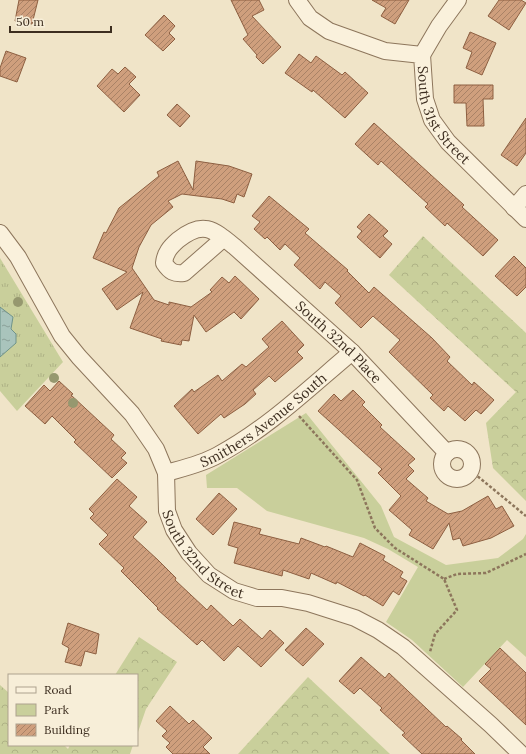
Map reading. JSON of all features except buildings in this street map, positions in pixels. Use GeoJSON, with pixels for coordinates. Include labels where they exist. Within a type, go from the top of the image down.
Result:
{"type":"FeatureCollection","features":[{"type":"Feature","properties":{"kind":"street","name":"South 31st Street"},"geometry":{"type":"LineString","coordinates":[[297,0],[310,18],[329,31],[385,52],[422,55],[425,99],[432,120],[448,142],[526,219]]}},
{"type":"Feature","properties":{"kind":"street"},"geometry":{"type":"LineString","coordinates":[[422,55],[439,26],[458,0]]}},
{"type":"Feature","properties":{"kind":"street"},"geometry":{"type":"LineString","coordinates":[[514,208],[526,194]]}},
{"type":"Feature","properties":{"kind":"street","name":"South 32nd Street"},"geometry":{"type":"LineString","coordinates":[[0,233],[18,257],[62,336],[78,357],[132,414],[156,449],[166,473],[167,511],[174,530],[189,553],[209,575],[234,591],[257,598],[282,598],[308,603],[355,618],[378,630],[403,647],[521,754]]}},
{"type":"Feature","properties":{"kind":"street","name":"South 32nd Place"},"geometry":{"type":"LineString","coordinates":[[224,238],[352,352],[446,453]]}},
{"type":"Feature","properties":{"kind":"street","name":"Smithers Avenue South"},"geometry":{"type":"LineString","coordinates":[[166,473],[192,466],[218,455],[267,424],[352,352]]}},
{"type":"Feature","properties":{"kind":"street"},"geometry":{"type":"LineString","coordinates":[[456,449],[465,452],[471,460],[470,470],[468,474],[459,478],[450,477],[443,470],[442,466],[444,456],[446,453],[456,449]]}},
{"type":"Feature","properties":{"kind":"path"},"geometry":{"type":"LineString","coordinates":[[289,405],[357,480],[375,528],[395,548],[444,579],[457,610],[435,634],[426,668]]}},
{"type":"Feature","properties":{"kind":"path"},"geometry":{"type":"LineString","coordinates":[[470,470],[526,516]]}},
{"type":"Feature","properties":{"kind":"path"},"geometry":{"type":"LineString","coordinates":[[444,579],[457,574],[486,573],[526,554]]}},
{"type":"Feature","properties":{"kind":"green space"},"geometry":{"type":"Polygon","coordinates":[[[423,236],[526,333],[526,501],[493,468],[486,423],[516,392],[389,275],[423,236]]]}},
{"type":"Feature","properties":{"kind":"green space"},"geometry":{"type":"Polygon","coordinates":[[[0,258],[63,362],[17,411],[0,391],[0,258]]]}},
{"type":"Feature","properties":{"kind":"green space"},"geometry":{"type":"Polygon","coordinates":[[[306,413],[381,506],[394,537],[446,565],[498,558],[523,539],[526,534],[526,657],[507,640],[463,687],[412,640],[386,622],[418,567],[388,549],[364,538],[267,511],[237,488],[207,488],[206,475],[306,413]]]}},
{"type":"Feature","properties":{"kind":"green space"},"geometry":{"type":"Polygon","coordinates":[[[139,637],[177,662],[146,709],[138,732],[138,674],[116,674],[139,637]]]}},
{"type":"Feature","properties":{"kind":"green space"},"geometry":{"type":"Polygon","coordinates":[[[308,677],[390,754],[238,754],[308,677]]]}},
{"type":"Feature","properties":{"kind":"green space"},"geometry":{"type":"Polygon","coordinates":[[[0,685],[8,692],[8,746],[65,746],[68,749],[70,746],[133,746],[130,754],[0,754],[0,685]]]}},
{"type":"Feature","properties":{"kind":"water"},"geometry":{"type":"Polygon","coordinates":[[[0,307],[13,317],[11,329],[16,334],[16,343],[0,357],[0,307]]]}}]}
